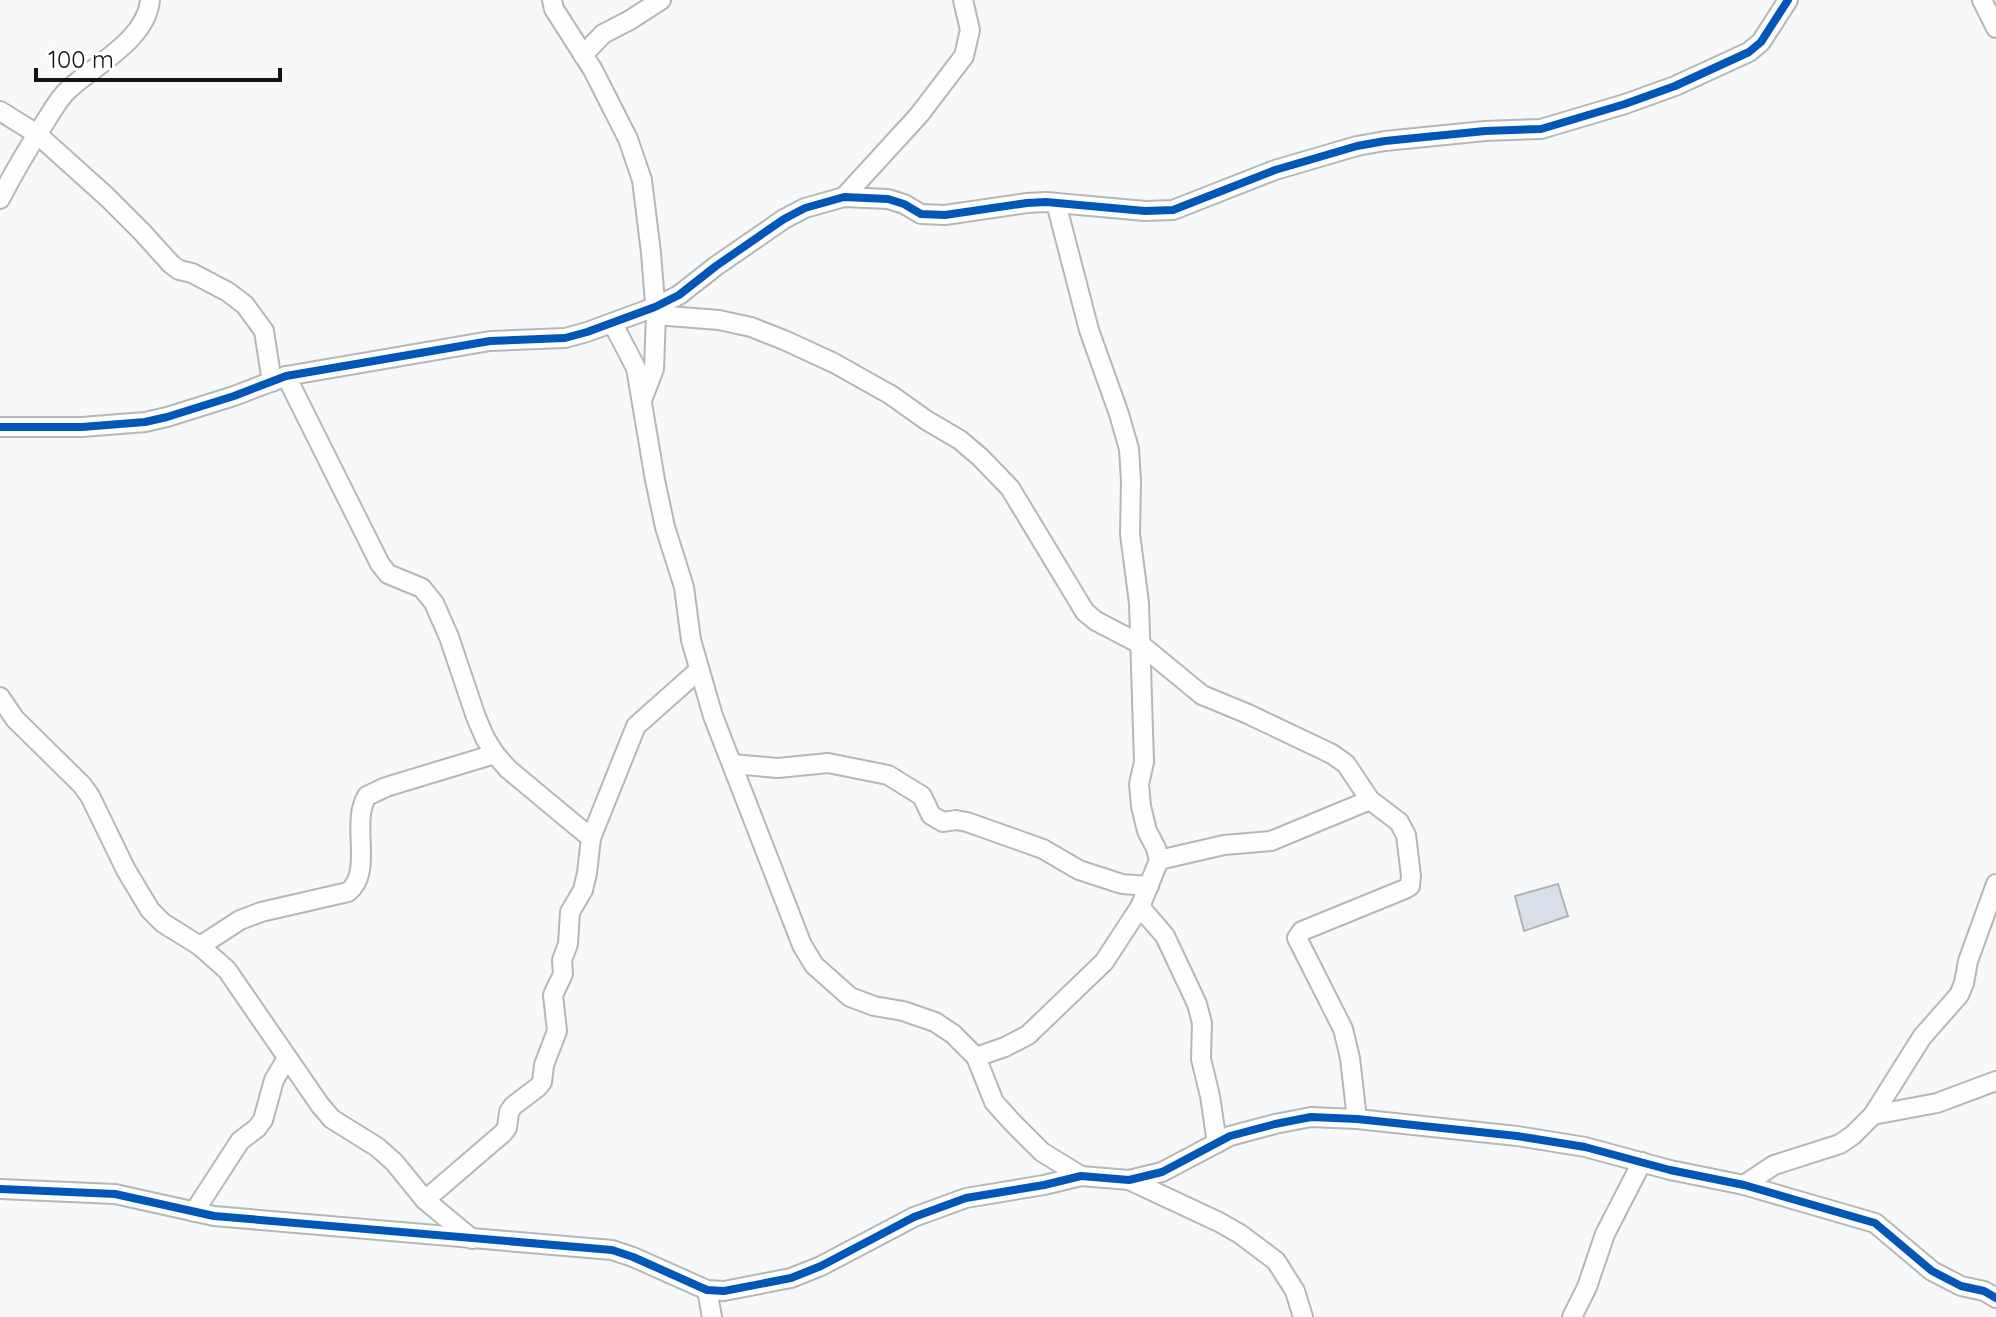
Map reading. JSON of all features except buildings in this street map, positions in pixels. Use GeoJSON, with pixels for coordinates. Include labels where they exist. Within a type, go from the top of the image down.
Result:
{"type":"FeatureCollection","features":[{"type":"Feature","properties":{"kind":"street"},"geometry":{"type":"LineString","coordinates":[[0,199],[37,134],[68,90],[133,36],[150,10],[150,0]]}},
{"type":"Feature","properties":{"kind":"street"},"geometry":{"type":"LineString","coordinates":[[552,0],[554,9],[583,55],[628,139],[642,180],[655,311],[654,369],[642,401]]}},
{"type":"Feature","properties":{"kind":"street"},"geometry":{"type":"LineString","coordinates":[[583,55],[603,34],[661,0]]}},
{"type":"Feature","properties":{"kind":"street"},"geometry":{"type":"LineString","coordinates":[[844,197],[919,115],[964,56],[970,30],[963,0]]}},
{"type":"Feature","properties":{"kind":"street"},"geometry":{"type":"LineString","coordinates":[[0,427],[82,427],[145,422],[234,396],[279,379],[490,341],[565,338],[655,311],[784,219],[805,208],[844,197],[888,199],[921,214],[945,215],[1027,203],[1173,210],[1275,170],[1357,146],[1485,131],[1541,129],[1568,123],[1675,86],[1749,52],[1761,42],[1788,0]]}},
{"type":"Feature","properties":{"kind":"street"},"geometry":{"type":"LineString","coordinates":[[1982,0],[1996,28]]}},
{"type":"Feature","properties":{"kind":"street"},"geometry":{"type":"LineString","coordinates":[[0,111],[37,134],[107,197],[171,264],[228,292],[245,305],[264,331],[279,379],[380,564],[388,574],[422,588],[434,603],[476,717],[495,754],[508,769],[591,838]]}},
{"type":"Feature","properties":{"kind":"street"},"geometry":{"type":"LineString","coordinates":[[976,1057],[1028,1035],[1104,962],[1140,907],[1159,860],[1147,831],[1139,784],[1144,762],[1139,603],[1130,534],[1129,449],[1089,330],[1056,203]]}},
{"type":"Feature","properties":{"kind":"street"},"geometry":{"type":"LineString","coordinates":[[655,311],[751,327],[784,340],[834,363],[891,395],[960,440],[1010,488],[1024,507],[1085,612],[1140,644],[1202,695],[1332,754],[1346,764],[1370,800],[1399,822],[1406,835],[1410,886],[1302,931],[1297,938],[1343,1029],[1350,1058],[1357,1119]]}},
{"type":"Feature","properties":{"kind":"street"},"geometry":{"type":"LineString","coordinates":[[613,324],[636,368],[655,480],[665,527],[684,587],[691,640],[699,670],[713,716],[802,945],[814,965],[850,997],[935,1022],[953,1034],[976,1057],[994,1102],[1012,1122],[1042,1152],[1081,1176]]}},
{"type":"Feature","properties":{"kind":"street"},"geometry":{"type":"LineString","coordinates":[[425,1200],[503,1133],[513,1106],[542,1082],[544,1065],[557,1031],[553,995],[563,974],[562,960],[568,944],[570,912],[583,890],[591,838],[636,726],[699,670]]}},
{"type":"Feature","properties":{"kind":"street"},"geometry":{"type":"LineString","coordinates":[[0,697],[15,719],[90,796],[126,870],[150,910],[227,970],[332,1119],[377,1147],[394,1162],[425,1200],[472,1239]]}},
{"type":"Feature","properties":{"kind":"street"},"geometry":{"type":"LineString","coordinates":[[200,946],[240,920],[261,912],[348,892],[353,888],[359,872],[360,814],[367,796],[386,787],[495,754]]}},
{"type":"Feature","properties":{"kind":"street"},"geometry":{"type":"LineString","coordinates":[[732,764],[778,768],[828,763],[888,775],[922,796],[931,815],[943,822],[967,822],[1043,849],[1079,870],[1122,884],[1149,886]]}},
{"type":"Feature","properties":{"kind":"street"},"geometry":{"type":"LineString","coordinates":[[1159,860],[1224,845],[1271,841],[1370,800]]}},
{"type":"Feature","properties":{"kind":"street"},"geometry":{"type":"LineString","coordinates":[[1744,1185],[1774,1165],[1840,1144],[1873,1115],[1922,1037],[1959,995],[1996,884]]}},
{"type":"Feature","properties":{"kind":"street"},"geometry":{"type":"LineString","coordinates":[[1140,907],[1165,936],[1197,1004],[1202,1023],[1201,1059],[1217,1143]]}},
{"type":"Feature","properties":{"kind":"street"},"geometry":{"type":"LineString","coordinates":[[194,1212],[240,1141],[263,1120],[274,1080],[287,1058]]}},
{"type":"Feature","properties":{"kind":"street"},"geometry":{"type":"LineString","coordinates":[[1873,1115],[1937,1103],[1996,1081]]}},
{"type":"Feature","properties":{"kind":"street"},"geometry":{"type":"LineString","coordinates":[[0,1189],[115,1194],[226,1217],[612,1250],[707,1290],[724,1291],[791,1278],[821,1266],[914,1217],[966,1198],[1081,1176],[1129,1180],[1162,1172],[1230,1136],[1311,1117],[1357,1119],[1517,1136],[1585,1147],[1670,1170],[1744,1185],[1875,1223],[1932,1271],[1961,1286],[1984,1291],[1996,1298]]}},
{"type":"Feature","properties":{"kind":"street"},"geometry":{"type":"LineString","coordinates":[[1572,1317],[1587,1287],[1605,1234],[1642,1162]]}},
{"type":"Feature","properties":{"kind":"street"},"geometry":{"type":"LineString","coordinates":[[1129,1180],[1219,1222],[1276,1261],[1295,1291],[1303,1317]]}},
{"type":"Feature","properties":{"kind":"street"},"geometry":{"type":"LineString","coordinates":[[707,1290],[712,1317]]}},
{"type":"Feature","properties":{"kind":"cycle path"},"geometry":{"type":"LineString","coordinates":[[0,427],[82,427],[145,422],[234,396],[286,376],[490,341],[565,338],[655,307],[679,295],[784,219],[805,208],[844,197],[888,199],[921,214],[945,215],[1046,202],[1145,211],[1173,210],[1275,170],[1357,146],[1485,131],[1541,129],[1675,86],[1749,52],[1761,42],[1788,0]]}},
{"type":"Feature","properties":{"kind":"cycle path"},"geometry":{"type":"LineString","coordinates":[[0,1189],[115,1194],[214,1216],[612,1250],[707,1290],[724,1291],[791,1278],[821,1266],[914,1217],[966,1198],[1081,1176],[1129,1180],[1162,1172],[1230,1136],[1311,1117],[1357,1119],[1517,1136],[1585,1147],[1670,1170],[1744,1185],[1875,1223],[1932,1271],[1961,1286],[1984,1291],[1996,1298]]}}]}
